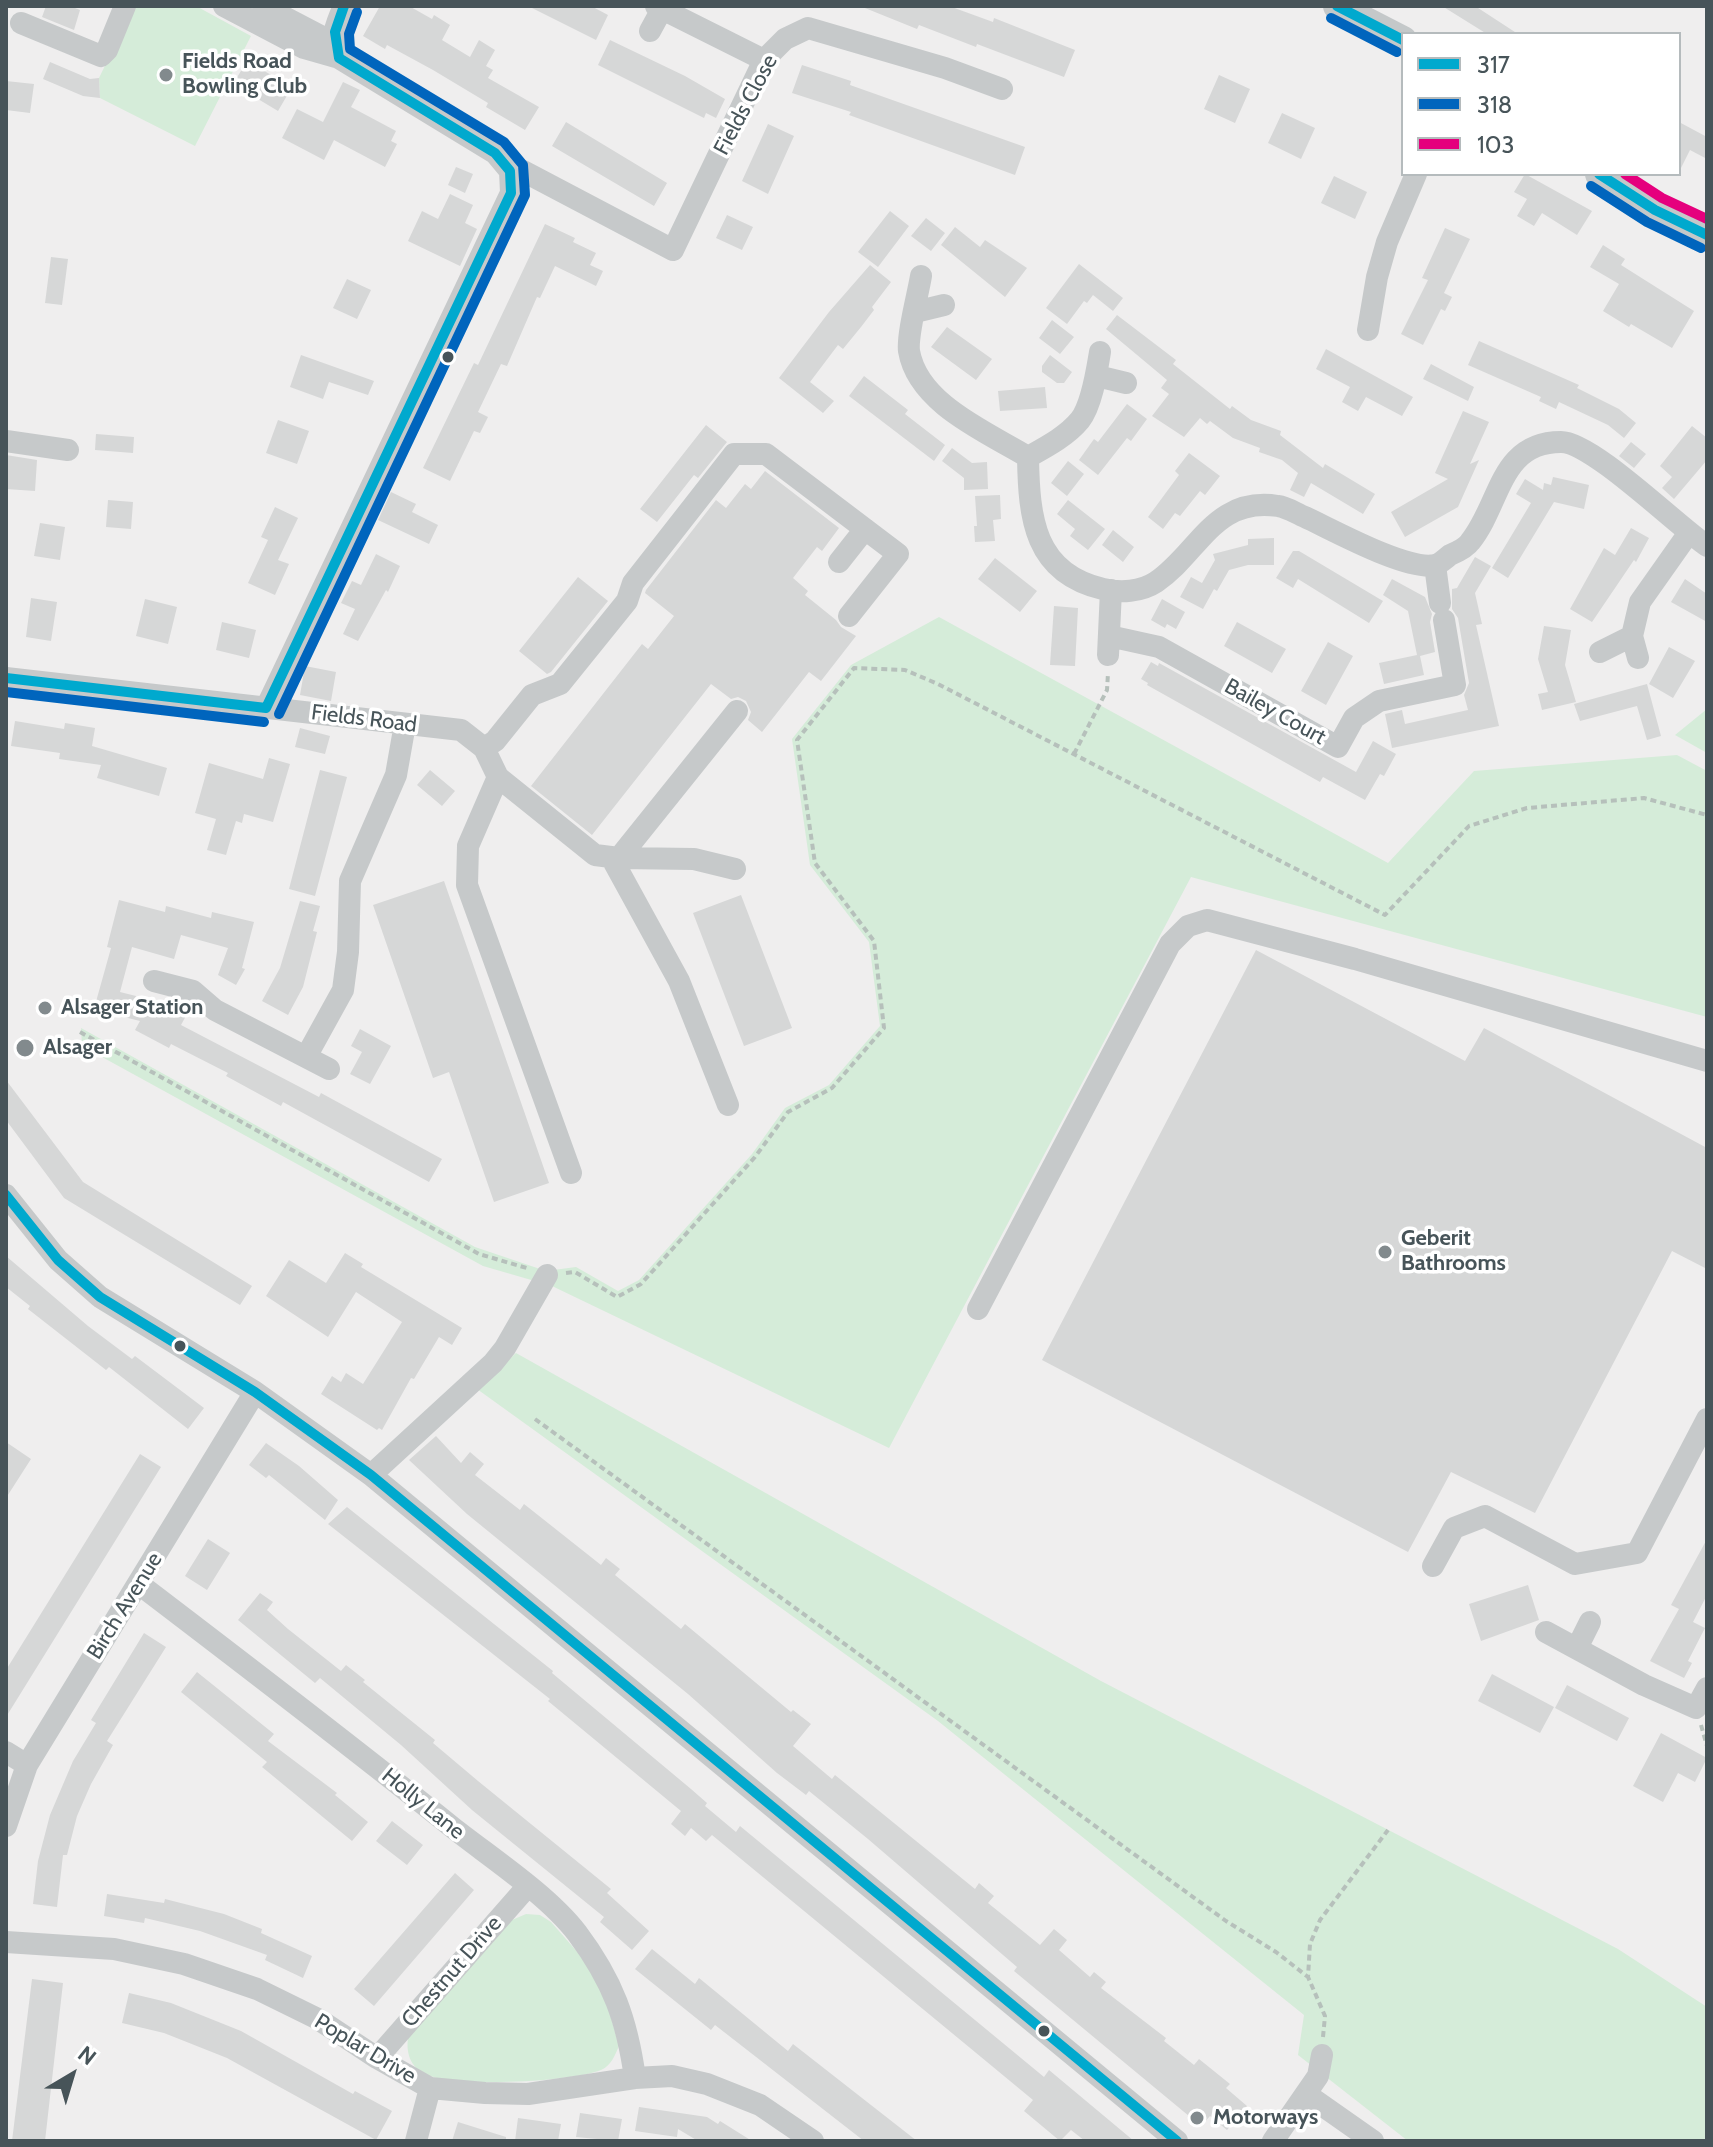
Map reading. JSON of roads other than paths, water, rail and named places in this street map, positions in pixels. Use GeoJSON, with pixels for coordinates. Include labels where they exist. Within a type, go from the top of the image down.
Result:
{"type":"FeatureCollection","features":[{"type":"Feature","properties":{"kind":"main road"},"geometry":{"type":"LineString","coordinates":[[1337,6],[1401,39]]}},
{"type":"Feature","properties":{"kind":"main road"},"geometry":{"type":"LineString","coordinates":[[1602,176],[1655,210],[1707,235]]}},
{"type":"Feature","properties":{"kind":"street"},"geometry":{"type":"LineString","coordinates":[[21,23],[101,56],[107,50],[125,6]]}},
{"type":"Feature","properties":{"kind":"street"},"geometry":{"type":"LineString","coordinates":[[224,6],[304,48],[336,50]]}},
{"type":"Feature","properties":{"kind":"street"},"geometry":{"type":"LineString","coordinates":[[263,6],[495,153],[510,171],[511,193],[266,708]]}},
{"type":"Feature","properties":{"kind":"street"},"geometry":{"type":"LineString","coordinates":[[336,50],[333,30],[344,6]]}},
{"type":"Feature","properties":{"kind":"street"},"geometry":{"type":"LineString","coordinates":[[650,31],[659,8],[764,60]]}},
{"type":"Feature","properties":{"kind":"street","name":"Fields Close"},"geometry":{"type":"LineString","coordinates":[[510,171],[523,171],[673,250],[764,60],[785,39],[808,28],[945,68],[1002,89]]}},
{"type":"Feature","properties":{"kind":"street"},"geometry":{"type":"LineString","coordinates":[[1368,330],[1387,242],[1415,176]]}},
{"type":"Feature","properties":{"kind":"street"},"geometry":{"type":"LineString","coordinates":[[921,276],[915,312],[900,350],[928,391],[953,412],[1028,457]]}},
{"type":"Feature","properties":{"kind":"street"},"geometry":{"type":"LineString","coordinates":[[915,312],[944,305]]}},
{"type":"Feature","properties":{"kind":"street"},"geometry":{"type":"LineString","coordinates":[[1028,457],[1055,441],[1082,418],[1097,376],[1100,352]]}},
{"type":"Feature","properties":{"kind":"street"},"geometry":{"type":"LineString","coordinates":[[1097,376],[1126,383]]}},
{"type":"Feature","properties":{"kind":"street"},"geometry":{"type":"LineString","coordinates":[[6,441],[68,450]]}},
{"type":"Feature","properties":{"kind":"street"},"geometry":{"type":"LineString","coordinates":[[1028,457],[1029,501],[1035,533],[1056,565],[1083,584],[1133,591],[1155,583],[1211,525],[1246,505],[1280,506],[1401,561],[1435,565],[1469,544],[1514,459],[1537,445],[1564,442],[1592,454],[1698,540],[1640,602],[1632,636],[1638,658]]}},
{"type":"Feature","properties":{"kind":"street"},"geometry":{"type":"LineString","coordinates":[[735,869],[694,859],[595,855],[498,777],[484,748],[495,741],[532,695],[560,684],[627,601],[633,583],[734,454],[766,454],[898,554],[849,616]]}},
{"type":"Feature","properties":{"kind":"street"},"geometry":{"type":"LineString","coordinates":[[839,562],[865,529]]}},
{"type":"Feature","properties":{"kind":"street","name":"Bailey Court"},"geometry":{"type":"LineString","coordinates":[[1111,590],[1109,645],[1159,647],[1338,747],[1354,718],[1379,701],[1455,685],[1435,565]]}},
{"type":"Feature","properties":{"kind":"street"},"geometry":{"type":"LineString","coordinates":[[1600,652],[1632,636]]}},
{"type":"Feature","properties":{"kind":"street","name":"Fields Road"},"geometry":{"type":"LineString","coordinates":[[6,678],[461,730],[484,748]]}},
{"type":"Feature","properties":{"kind":"street"},"geometry":{"type":"LineString","coordinates":[[615,858],[737,711]]}},
{"type":"Feature","properties":{"kind":"street"},"geometry":{"type":"LineString","coordinates":[[306,1057],[343,990],[348,952],[350,881],[396,775],[405,724]]}},
{"type":"Feature","properties":{"kind":"street"},"geometry":{"type":"LineString","coordinates":[[498,777],[468,846],[467,885],[571,1173]]}},
{"type":"Feature","properties":{"kind":"street"},"geometry":{"type":"LineString","coordinates":[[615,858],[679,981],[728,1105]]}},
{"type":"Feature","properties":{"kind":"street"},"geometry":{"type":"LineString","coordinates":[[978,1309],[1170,944],[1188,926],[1207,920],[1355,959],[1707,1061]]}},
{"type":"Feature","properties":{"kind":"street"},"geometry":{"type":"LineString","coordinates":[[154,981],[197,982],[215,1010],[329,1069]]}},
{"type":"Feature","properties":{"kind":"street"},"geometry":{"type":"LineString","coordinates":[[6,1195],[58,1260],[100,1297],[255,1392],[371,1475],[1177,2141]]}},
{"type":"Feature","properties":{"kind":"street"},"geometry":{"type":"LineString","coordinates":[[371,1475],[493,1363],[505,1348],[544,1278]]}},
{"type":"Feature","properties":{"kind":"street","name":"Birch Avenue"},"geometry":{"type":"LineString","coordinates":[[6,1826],[27,1765],[255,1392]]}},
{"type":"Feature","properties":{"kind":"street"},"geometry":{"type":"LineString","coordinates":[[1433,1566],[1454,1528],[1485,1516],[1575,1564],[1637,1553],[1707,1419]]}},
{"type":"Feature","properties":{"kind":"street","name":"Holly Lane"},"geometry":{"type":"LineString","coordinates":[[139,1584],[358,1751],[527,1887],[576,1931],[604,1973],[623,2014],[635,2078]]}},
{"type":"Feature","properties":{"kind":"street"},"geometry":{"type":"LineString","coordinates":[[1578,1646],[1590,1622]]}},
{"type":"Feature","properties":{"kind":"street"},"geometry":{"type":"LineString","coordinates":[[1546,1632],[1578,1646],[1644,1685],[1696,1708],[1707,1688]]}},
{"type":"Feature","properties":{"kind":"street"},"geometry":{"type":"LineString","coordinates":[[6,1752],[27,1765]]}},
{"type":"Feature","properties":{"kind":"street","name":"Chestnut Drive"},"geometry":{"type":"LineString","coordinates":[[377,2058],[527,1887]]}},
{"type":"Feature","properties":{"kind":"street","name":"Poplar Drive"},"geometry":{"type":"LineString","coordinates":[[6,1942],[114,1949],[184,1964],[257,1989],[318,2019],[430,2088],[528,2094],[635,2078],[672,2076],[707,2084],[760,2105],[802,2138]]}},
{"type":"Feature","properties":{"kind":"street"},"geometry":{"type":"LineString","coordinates":[[1273,2141],[1318,2076],[1322,2055]]}},
{"type":"Feature","properties":{"kind":"street"},"geometry":{"type":"LineString","coordinates":[[416,2141],[430,2088]]}},
{"type":"Feature","properties":{"kind":"street"},"geometry":{"type":"LineString","coordinates":[[1306,2094],[1373,2141]]}},
{"type":"Feature","properties":{"kind":"place","name":"Fields Road Bowling Club"},"geometry":{"type":"Point","coordinates":[166,75]}},
{"type":"Feature","properties":{"kind":"place","name":"Alsager Station"},"geometry":{"type":"Point","coordinates":[45,1008]}},
{"type":"Feature","properties":{"kind":"place","name":"Alsager"},"geometry":{"type":"Point","coordinates":[25,1048]}},
{"type":"Feature","properties":{"kind":"place","name":"Geberit Bathrooms"},"geometry":{"type":"Point","coordinates":[1385,1252]}},
{"type":"Feature","properties":{"kind":"place","name":"Motorways"},"geometry":{"type":"Point","coordinates":[1197,2118]}}]}
